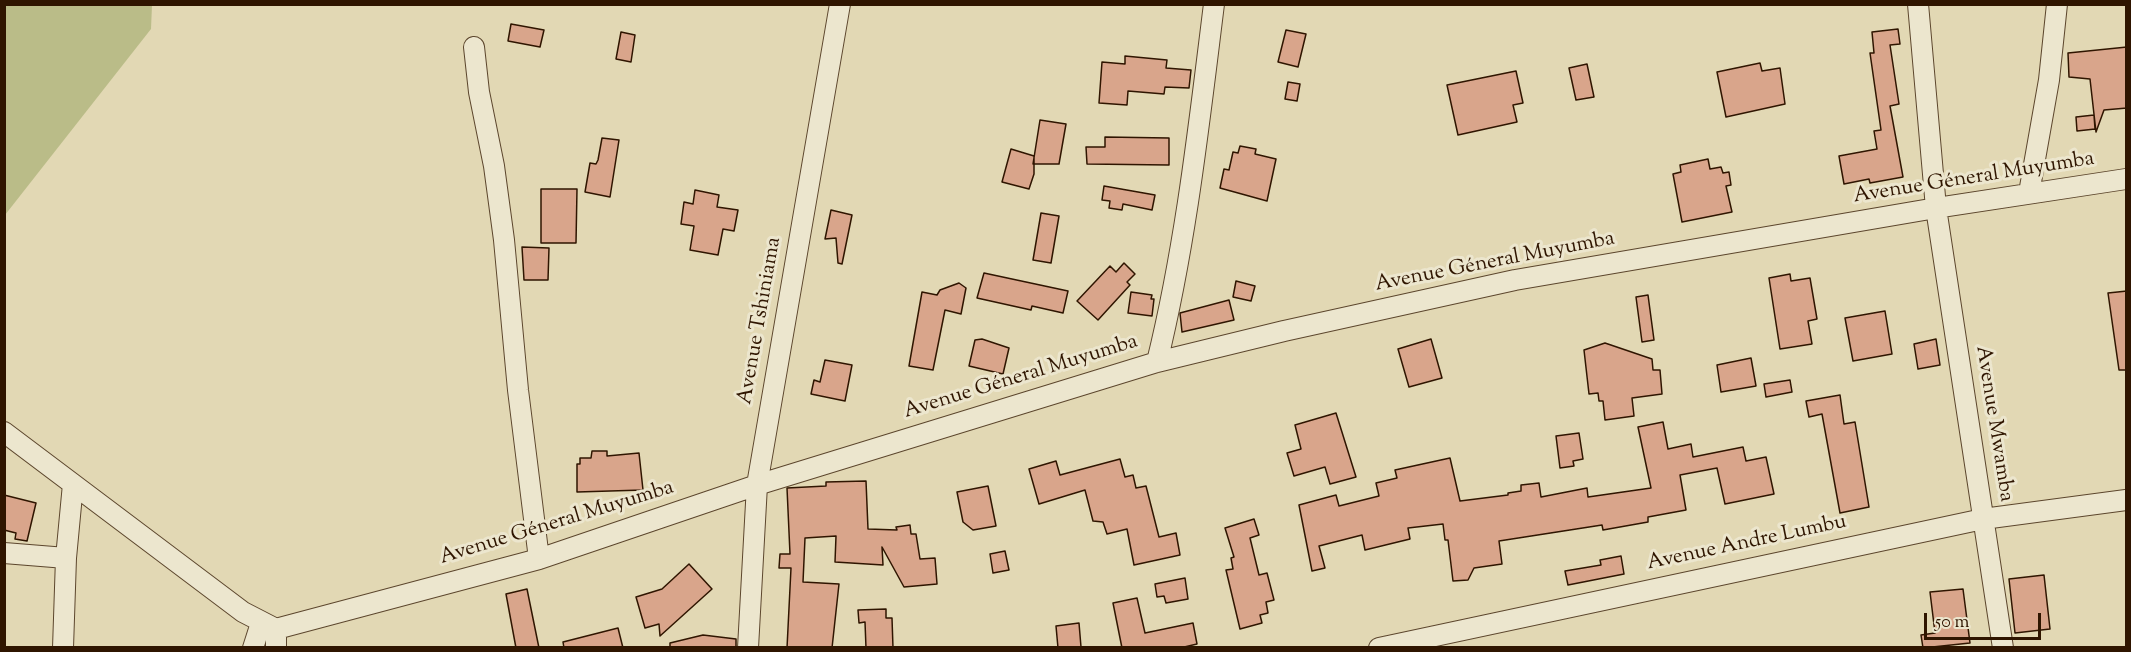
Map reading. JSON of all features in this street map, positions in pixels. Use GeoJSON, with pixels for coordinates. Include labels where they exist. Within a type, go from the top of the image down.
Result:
{"type":"FeatureCollection","features":[{"type":"Feature","properties":{"kind":"street","name":"Avenue Tshiniama"},"geometry":{"type":"LineString","coordinates":[[748,648],[758,485],[840,4]]}},
{"type":"Feature","properties":{"kind":"street"},"geometry":{"type":"LineString","coordinates":[[1157,362],[1171,304],[1193,175],[1214,4]]}},
{"type":"Feature","properties":{"kind":"street","name":"Avenue Mwamba"},"geometry":{"type":"LineString","coordinates":[[1918,4],[1936,208],[2003,648]]}},
{"type":"Feature","properties":{"kind":"street"},"geometry":{"type":"LineString","coordinates":[[2029,193],[2049,80],[2057,4]]}},
{"type":"Feature","properties":{"kind":"street"},"geometry":{"type":"LineString","coordinates":[[474,47],[478,92],[494,166],[504,240],[518,390],[539,559]]}},
{"type":"Feature","properties":{"kind":"street","name":"Avenue Géneral Muyumba"},"geometry":{"type":"LineString","coordinates":[[271,633],[539,559],[758,485],[1157,362],[1284,331],[1515,280],[1936,208],[2127,179]]}},
{"type":"Feature","properties":{"kind":"street"},"geometry":{"type":"LineString","coordinates":[[4,432],[271,633],[253,648]]}},
{"type":"Feature","properties":{"kind":"street"},"geometry":{"type":"LineString","coordinates":[[63,648],[66,558],[73,484]]}},
{"type":"Feature","properties":{"kind":"street","name":"Avenue Andre Lumbu"},"geometry":{"type":"LineString","coordinates":[[1379,648],[1983,519],[2127,500]]}},
{"type":"Feature","properties":{"kind":"street"},"geometry":{"type":"LineString","coordinates":[[4,553],[66,558]]}},
{"type":"Feature","properties":{"kind":"green space"},"geometry":{"type":"Polygon","coordinates":[[[5,4],[152,5],[151,29],[5,215],[5,4]]]}},
{"type":"Feature","properties":{"kind":"building"},"geometry":{"type":"Polygon","coordinates":[[[511,24],[544,30],[540,47],[508,41],[511,24]]]}},
{"type":"Feature","properties":{"kind":"building"},"geometry":{"type":"Polygon","coordinates":[[[1898,29],[1900,44],[1890,45],[1899,104],[1890,106],[1903,177],[1870,183],[1869,179],[1844,184],[1839,156],[1877,149],[1874,131],[1881,130],[1870,53],[1874,53],[1872,32],[1898,29]]]}},
{"type":"Feature","properties":{"kind":"building"},"geometry":{"type":"Polygon","coordinates":[[[1286,30],[1306,34],[1298,67],[1278,62],[1286,30]]]}},
{"type":"Feature","properties":{"kind":"building"},"geometry":{"type":"Polygon","coordinates":[[[621,32],[635,35],[631,62],[616,59],[621,32]]]}},
{"type":"Feature","properties":{"kind":"building"},"geometry":{"type":"Polygon","coordinates":[[[2127,47],[2127,108],[2104,110],[2096,132],[2090,79],[2069,77],[2068,53],[2127,47]]]}},
{"type":"Feature","properties":{"kind":"building"},"geometry":{"type":"Polygon","coordinates":[[[1125,56],[1167,60],[1166,68],[1191,70],[1189,88],[1165,87],[1164,94],[1128,91],[1127,105],[1099,103],[1102,62],[1125,64],[1125,56]]]}},
{"type":"Feature","properties":{"kind":"building"},"geometry":{"type":"Polygon","coordinates":[[[1760,63],[1762,71],[1780,68],[1785,104],[1726,117],[1717,72],[1760,63]]]}},
{"type":"Feature","properties":{"kind":"building"},"geometry":{"type":"Polygon","coordinates":[[[1587,64],[1594,97],[1576,100],[1569,68],[1587,64]]]}},
{"type":"Feature","properties":{"kind":"building"},"geometry":{"type":"Polygon","coordinates":[[[1516,71],[1523,103],[1513,105],[1517,122],[1458,135],[1447,85],[1516,71]]]}},
{"type":"Feature","properties":{"kind":"building"},"geometry":{"type":"Polygon","coordinates":[[[1288,82],[1300,84],[1297,101],[1285,99],[1288,82]]]}},
{"type":"Feature","properties":{"kind":"building"},"geometry":{"type":"Polygon","coordinates":[[[2094,115],[2095,129],[2077,131],[2076,117],[2094,115]]]}},
{"type":"Feature","properties":{"kind":"building"},"geometry":{"type":"Polygon","coordinates":[[[1040,120],[1066,124],[1059,164],[1033,164],[1040,120]]]}},
{"type":"Feature","properties":{"kind":"building"},"geometry":{"type":"Polygon","coordinates":[[[1105,137],[1169,138],[1169,165],[1087,164],[1086,147],[1105,147],[1105,137]]]}},
{"type":"Feature","properties":{"kind":"building"},"geometry":{"type":"Polygon","coordinates":[[[602,138],[619,140],[610,197],[585,192],[590,163],[596,164],[598,160],[602,138]]]}},
{"type":"Feature","properties":{"kind":"building"},"geometry":{"type":"Polygon","coordinates":[[[1240,146],[1256,149],[1255,154],[1276,159],[1267,201],[1220,188],[1224,169],[1229,170],[1233,152],[1238,153],[1240,146]]]}},
{"type":"Feature","properties":{"kind":"building"},"geometry":{"type":"Polygon","coordinates":[[[1011,149],[1034,156],[1034,174],[1029,189],[1002,182],[1011,149]]]}},
{"type":"Feature","properties":{"kind":"building"},"geometry":{"type":"Polygon","coordinates":[[[1708,159],[1710,169],[1721,167],[1723,173],[1729,172],[1731,185],[1726,186],[1732,212],[1682,222],[1673,174],[1681,172],[1680,165],[1708,159]]]}},
{"type":"Feature","properties":{"kind":"building"},"geometry":{"type":"Polygon","coordinates":[[[1104,186],[1155,195],[1152,210],[1123,204],[1122,210],[1109,208],[1110,201],[1102,200],[1104,186]]]}},
{"type":"Feature","properties":{"kind":"building"},"geometry":{"type":"Polygon","coordinates":[[[541,189],[577,189],[576,243],[541,243],[541,189]]]}},
{"type":"Feature","properties":{"kind":"building"},"geometry":{"type":"Polygon","coordinates":[[[695,190],[719,195],[717,207],[738,210],[734,231],[723,229],[718,255],[690,250],[694,226],[681,224],[684,202],[693,204],[695,190]]]}},
{"type":"Feature","properties":{"kind":"building"},"geometry":{"type":"Polygon","coordinates":[[[831,210],[852,215],[842,264],[838,263],[836,238],[825,239],[831,210]]]}},
{"type":"Feature","properties":{"kind":"building"},"geometry":{"type":"Polygon","coordinates":[[[1041,213],[1059,216],[1051,263],[1033,260],[1041,213]]]}},
{"type":"Feature","properties":{"kind":"building"},"geometry":{"type":"Polygon","coordinates":[[[522,247],[549,248],[548,280],[524,280],[522,247]]]}},
{"type":"Feature","properties":{"kind":"building"},"geometry":{"type":"Polygon","coordinates":[[[1124,263],[1135,274],[1127,282],[1130,285],[1098,320],[1077,301],[1110,266],[1116,272],[1124,263]]]}},
{"type":"Feature","properties":{"kind":"building"},"geometry":{"type":"Polygon","coordinates":[[[984,273],[1068,291],[1063,313],[1032,306],[1031,310],[977,298],[984,273]]]}},
{"type":"Feature","properties":{"kind":"building"},"geometry":{"type":"Polygon","coordinates":[[[1790,274],[1791,281],[1810,278],[1817,319],[1808,321],[1812,344],[1780,349],[1769,278],[1790,274]]]}},
{"type":"Feature","properties":{"kind":"building"},"geometry":{"type":"Polygon","coordinates":[[[1236,281],[1255,286],[1251,301],[1233,297],[1236,281]]]}},
{"type":"Feature","properties":{"kind":"building"},"geometry":{"type":"Polygon","coordinates":[[[959,283],[966,288],[961,314],[945,310],[933,370],[909,366],[922,292],[937,295],[940,290],[959,283]]]}},
{"type":"Feature","properties":{"kind":"building"},"geometry":{"type":"Polygon","coordinates":[[[2127,291],[2127,370],[2119,370],[2108,293],[2127,291]]]}},
{"type":"Feature","properties":{"kind":"building"},"geometry":{"type":"Polygon","coordinates":[[[1131,292],[1152,295],[1151,299],[1154,299],[1152,316],[1128,313],[1131,292]]]}},
{"type":"Feature","properties":{"kind":"building"},"geometry":{"type":"Polygon","coordinates":[[[1648,295],[1654,340],[1642,342],[1636,297],[1648,295]]]}},
{"type":"Feature","properties":{"kind":"building"},"geometry":{"type":"Polygon","coordinates":[[[1229,300],[1234,320],[1182,332],[1180,313],[1229,300]]]}},
{"type":"Feature","properties":{"kind":"building"},"geometry":{"type":"Polygon","coordinates":[[[1885,311],[1892,354],[1853,361],[1845,318],[1885,311]]]}},
{"type":"Feature","properties":{"kind":"building"},"geometry":{"type":"Polygon","coordinates":[[[982,339],[1009,348],[1003,374],[969,366],[975,340],[982,339]]]}},
{"type":"Feature","properties":{"kind":"building"},"geometry":{"type":"Polygon","coordinates":[[[1431,339],[1442,378],[1409,387],[1398,349],[1431,339]]]}},
{"type":"Feature","properties":{"kind":"building"},"geometry":{"type":"Polygon","coordinates":[[[1936,339],[1940,365],[1918,369],[1914,344],[1936,339]]]}},
{"type":"Feature","properties":{"kind":"building"},"geometry":{"type":"Polygon","coordinates":[[[1605,343],[1652,359],[1653,370],[1660,370],[1662,394],[1632,398],[1634,416],[1605,420],[1603,401],[1599,401],[1598,393],[1589,394],[1584,350],[1605,343]]]}},
{"type":"Feature","properties":{"kind":"building"},"geometry":{"type":"Polygon","coordinates":[[[1751,358],[1756,386],[1721,392],[1717,365],[1751,358]]]}},
{"type":"Feature","properties":{"kind":"building"},"geometry":{"type":"Polygon","coordinates":[[[825,360],[852,365],[845,401],[811,394],[814,380],[820,382],[825,360]]]}},
{"type":"Feature","properties":{"kind":"building"},"geometry":{"type":"Polygon","coordinates":[[[1790,380],[1792,392],[1766,397],[1764,384],[1790,380]]]}},
{"type":"Feature","properties":{"kind":"building"},"geometry":{"type":"Polygon","coordinates":[[[1840,395],[1844,424],[1855,422],[1869,507],[1840,513],[1822,414],[1809,417],[1806,401],[1840,395]]]}},
{"type":"Feature","properties":{"kind":"building"},"geometry":{"type":"Polygon","coordinates":[[[1336,413],[1356,477],[1330,484],[1325,467],[1294,476],[1287,453],[1301,449],[1295,425],[1336,413]]]}},
{"type":"Feature","properties":{"kind":"building"},"geometry":{"type":"Polygon","coordinates":[[[1663,422],[1668,449],[1691,444],[1693,457],[1743,447],[1746,461],[1766,457],[1774,494],[1725,504],[1717,468],[1680,475],[1686,510],[1648,517],[1648,522],[1603,530],[1602,525],[1499,541],[1502,564],[1474,568],[1468,580],[1453,581],[1448,540],[1445,540],[1443,524],[1408,528],[1410,539],[1365,550],[1362,535],[1319,546],[1325,568],[1312,571],[1299,505],[1336,495],[1339,506],[1379,496],[1376,483],[1397,478],[1395,470],[1450,458],[1460,501],[1508,495],[1508,493],[1521,491],[1521,485],[1539,483],[1541,497],[1587,488],[1588,497],[1651,488],[1638,427],[1663,422]]]}},
{"type":"Feature","properties":{"kind":"building"},"geometry":{"type":"Polygon","coordinates":[[[1579,433],[1583,459],[1573,461],[1574,466],[1560,468],[1556,436],[1579,433]]]}},
{"type":"Feature","properties":{"kind":"building"},"geometry":{"type":"Polygon","coordinates":[[[592,451],[607,451],[607,456],[639,453],[643,490],[577,492],[577,464],[580,464],[580,458],[591,458],[592,451]]]}},
{"type":"Feature","properties":{"kind":"building"},"geometry":{"type":"Polygon","coordinates":[[[1120,459],[1125,477],[1133,475],[1136,488],[1146,486],[1159,537],[1176,533],[1180,555],[1134,565],[1127,529],[1107,534],[1103,522],[1093,521],[1085,490],[1039,504],[1029,469],[1056,461],[1060,475],[1120,459]]]}},
{"type":"Feature","properties":{"kind":"building"},"geometry":{"type":"Polygon","coordinates":[[[866,481],[868,529],[897,530],[896,527],[910,525],[911,534],[916,534],[920,559],[935,558],[937,584],[904,587],[882,547],[883,565],[835,562],[836,536],[805,538],[803,582],[839,584],[832,648],[787,648],[791,568],[779,568],[780,554],[790,554],[787,488],[826,486],[826,482],[866,481]]]}},
{"type":"Feature","properties":{"kind":"building"},"geometry":{"type":"Polygon","coordinates":[[[988,486],[996,526],[973,530],[963,522],[957,492],[988,486]]]}},
{"type":"Feature","properties":{"kind":"building"},"geometry":{"type":"Polygon","coordinates":[[[4,495],[36,503],[27,541],[15,539],[16,533],[4,530],[4,495]]]}},
{"type":"Feature","properties":{"kind":"building"},"geometry":{"type":"Polygon","coordinates":[[[1254,519],[1259,535],[1250,538],[1259,575],[1267,573],[1274,600],[1266,602],[1268,613],[1260,615],[1262,623],[1240,629],[1226,570],[1233,569],[1231,558],[1234,557],[1225,528],[1254,519]]]}},
{"type":"Feature","properties":{"kind":"building"},"geometry":{"type":"Polygon","coordinates":[[[1005,551],[1009,570],[993,573],[990,554],[1005,551]]]}},
{"type":"Feature","properties":{"kind":"building"},"geometry":{"type":"Polygon","coordinates":[[[1621,556],[1624,574],[1568,585],[1565,571],[1601,565],[1600,560],[1621,556]]]}},
{"type":"Feature","properties":{"kind":"building"},"geometry":{"type":"Polygon","coordinates":[[[689,564],[712,589],[660,636],[659,624],[645,628],[636,597],[662,589],[689,564]]]}},
{"type":"Feature","properties":{"kind":"building"},"geometry":{"type":"Polygon","coordinates":[[[2044,575],[2050,629],[2015,633],[2009,579],[2044,575]]]}},
{"type":"Feature","properties":{"kind":"building"},"geometry":{"type":"Polygon","coordinates":[[[1185,578],[1188,599],[1166,603],[1164,596],[1157,597],[1155,584],[1185,578]]]}},
{"type":"Feature","properties":{"kind":"building"},"geometry":{"type":"Polygon","coordinates":[[[527,589],[539,648],[516,648],[506,594],[527,589]]]}},
{"type":"Feature","properties":{"kind":"building"},"geometry":{"type":"Polygon","coordinates":[[[1963,589],[1970,643],[1923,648],[1921,635],[1935,633],[1930,592],[1963,589]]]}},
{"type":"Feature","properties":{"kind":"building"},"geometry":{"type":"Polygon","coordinates":[[[1137,598],[1145,633],[1193,623],[1197,644],[1180,648],[1122,648],[1113,603],[1137,598]]]}},
{"type":"Feature","properties":{"kind":"building"},"geometry":{"type":"Polygon","coordinates":[[[886,609],[886,618],[892,618],[893,648],[866,648],[865,622],[859,623],[858,610],[886,609]]]}},
{"type":"Feature","properties":{"kind":"building"},"geometry":{"type":"Polygon","coordinates":[[[1079,623],[1081,647],[1058,648],[1056,626],[1079,623]]]}},
{"type":"Feature","properties":{"kind":"building"},"geometry":{"type":"Polygon","coordinates":[[[618,628],[623,648],[564,648],[563,642],[618,628]]]}},
{"type":"Feature","properties":{"kind":"building"},"geometry":{"type":"Polygon","coordinates":[[[703,635],[736,639],[736,648],[670,648],[670,643],[703,635]]]}}]}
